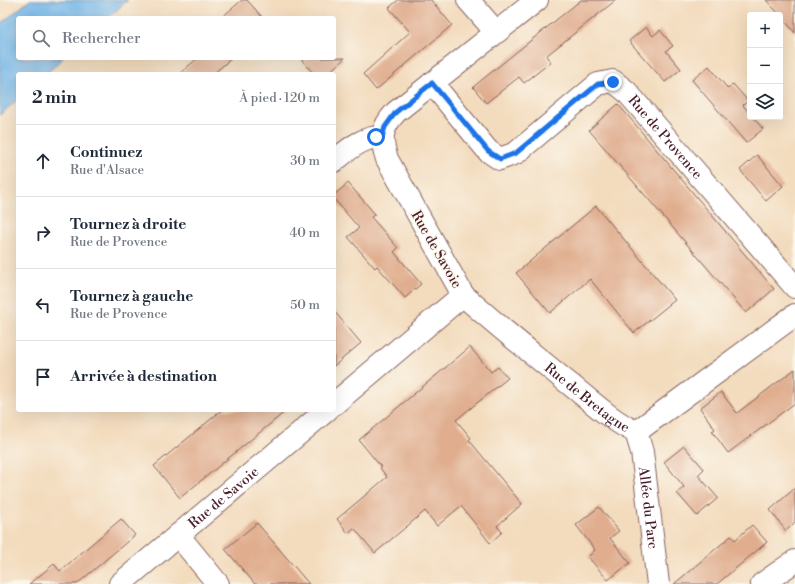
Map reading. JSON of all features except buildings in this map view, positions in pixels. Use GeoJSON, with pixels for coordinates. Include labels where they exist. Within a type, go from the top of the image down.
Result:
{"type":"FeatureCollection","features":[{"type":"Feature","properties":{"kind":"street"},"geometry":{"type":"LineString","coordinates":[[468,0],[496,32]]}},
{"type":"Feature","properties":{"kind":"street"},"geometry":{"type":"LineString","coordinates":[[336,160],[359,143],[369,138],[382,137],[385,127],[396,112],[537,0]]}},
{"type":"Feature","properties":{"kind":"street","name":"Rue de Provence"},"geometry":{"type":"LineString","coordinates":[[432,83],[488,151],[500,159],[516,153],[598,84],[613,82],[626,90],[795,287]]}},
{"type":"Feature","properties":{"kind":"street","name":"Rue de Savoie"},"geometry":{"type":"LineString","coordinates":[[336,402],[463,294],[386,159],[382,137]]}},
{"type":"Feature","properties":{"kind":"street","name":"Rue de Bretagne"},"geometry":{"type":"LineString","coordinates":[[463,294],[590,401],[621,425],[636,432],[795,315]]}},
{"type":"Feature","properties":{"kind":"street","name":"Rue de Savoie"},"geometry":{"type":"LineString","coordinates":[[120,584],[324,412]]}},
{"type":"Feature","properties":{"kind":"street","name":"Allée du Parc"},"geometry":{"type":"LineString","coordinates":[[636,432],[642,452],[658,584]]}},
{"type":"Feature","properties":{"kind":"street"},"geometry":{"type":"LineString","coordinates":[[178,535],[218,584]]}},
{"type":"Feature","properties":{"kind":"street"},"geometry":{"type":"LineString","coordinates":[[762,584],[795,561]]}},
{"type":"Feature","properties":{"kind":"water"},"geometry":{"type":"Polygon","coordinates":[[[30,0],[128,0],[110,16],[16,16],[16,60],[61,60],[48,72],[16,72],[16,101],[0,115],[0,24],[30,0]]]}},
{"type":"Feature","properties":{"kind":"route"},"geometry":{"type":"LineString","coordinates":[[376,137],[382,137],[389,119],[432,83],[440,95],[488,151],[500,159],[516,153],[598,84],[613,82]]}}]}
